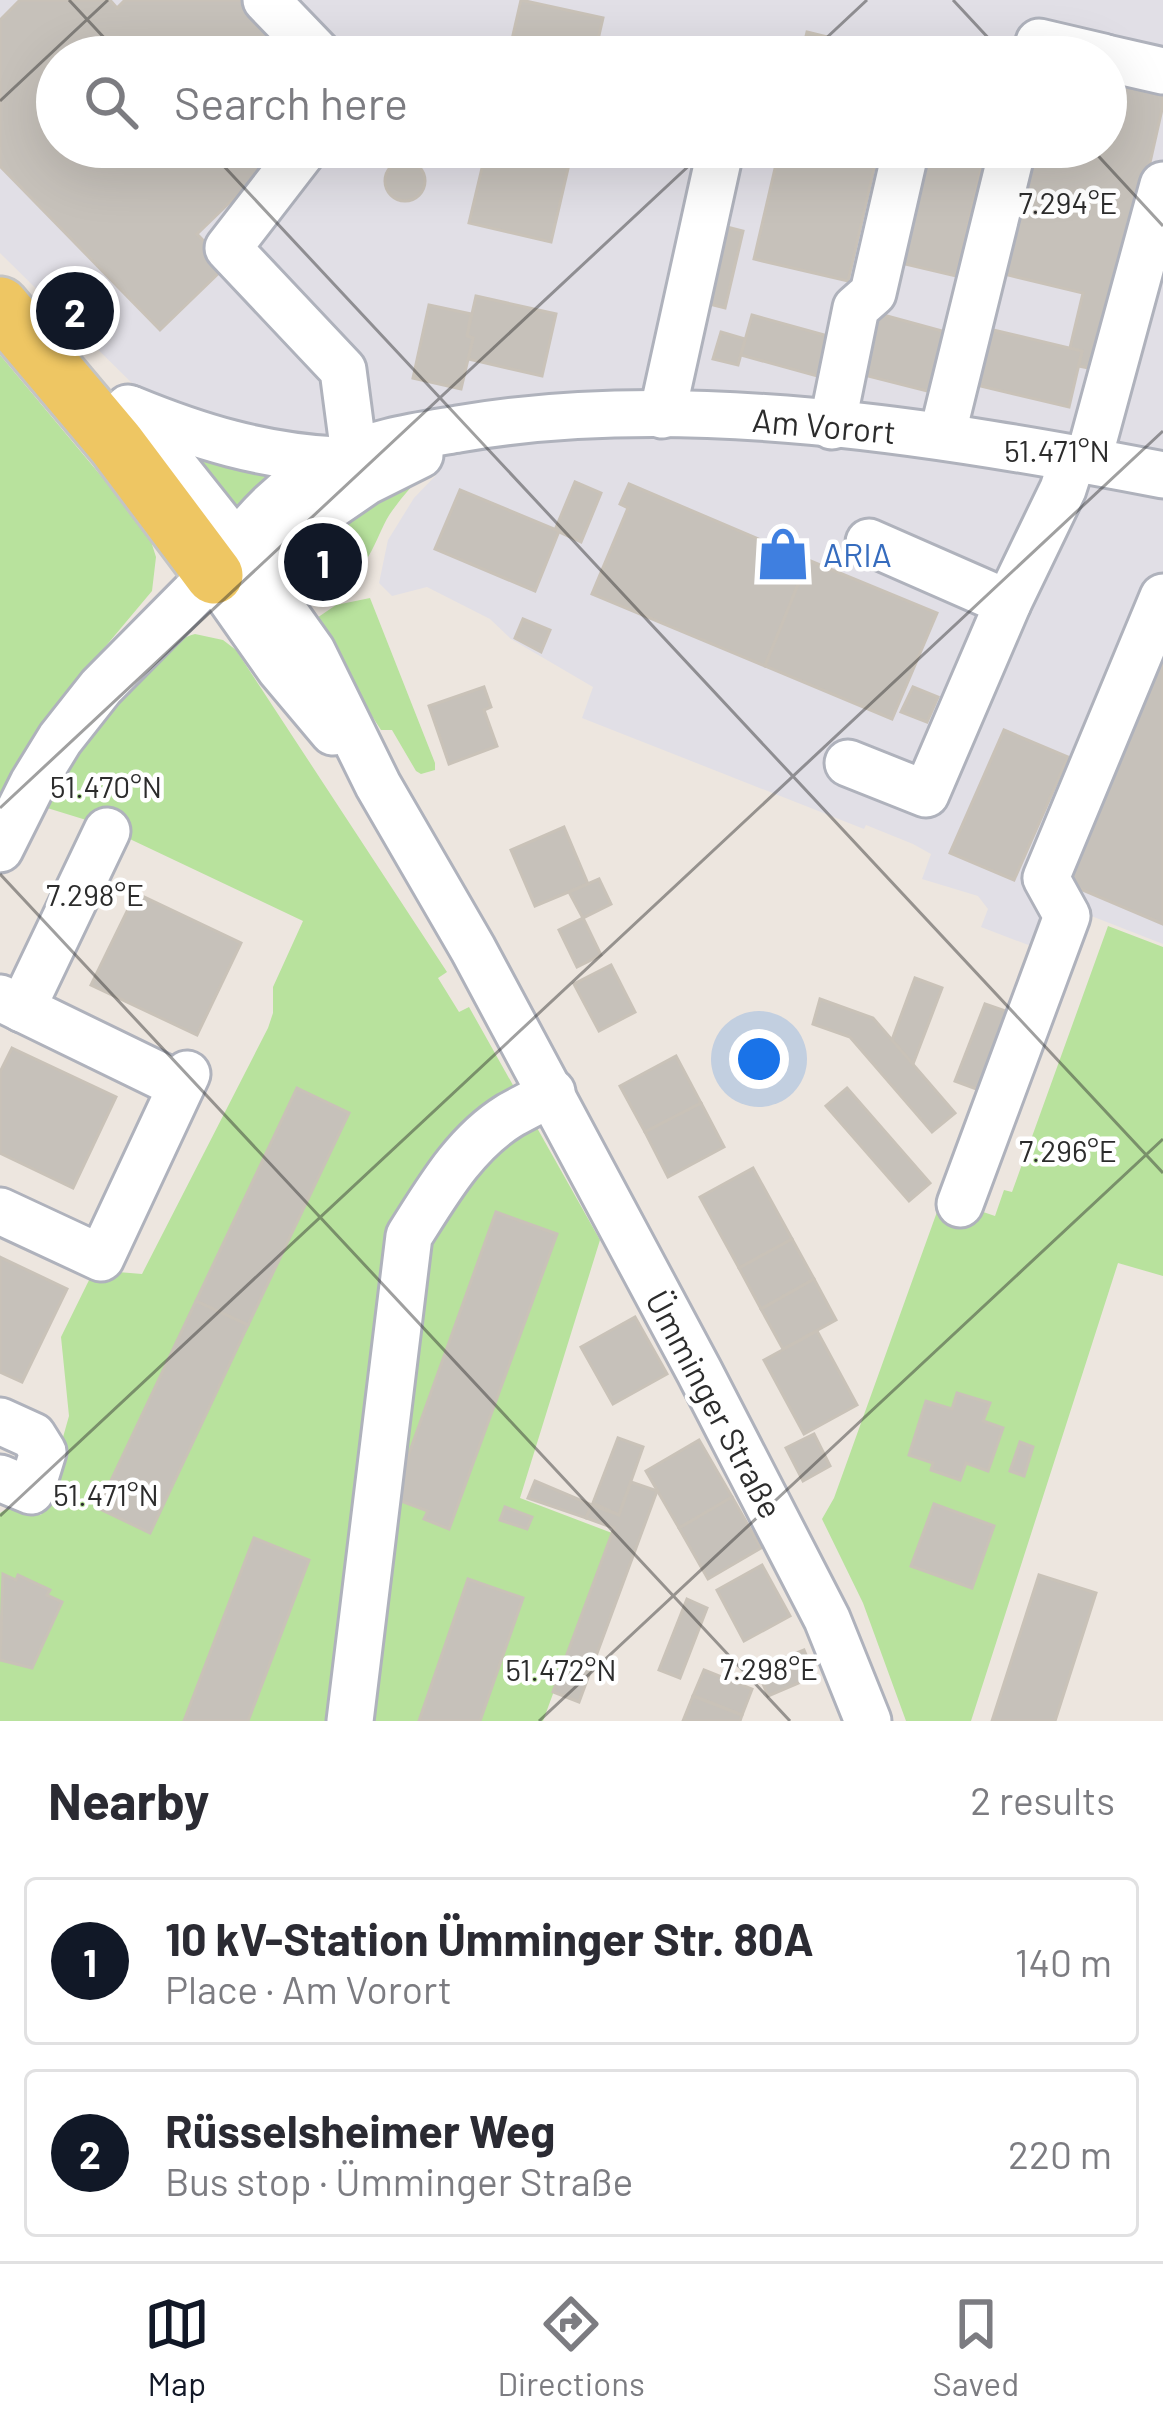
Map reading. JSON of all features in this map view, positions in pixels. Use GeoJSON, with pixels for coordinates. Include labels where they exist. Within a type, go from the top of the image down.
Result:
{"type":"FeatureCollection","features":[{"type":"Feature","properties":{"kind":"main road","name":"Ümminger Straße"},"geometry":{"type":"LineString","coordinates":[[0,268],[128,408]]}},
{"type":"Feature","properties":{"kind":"main road","name":"Ümminger Straße"},"geometry":{"type":"LineString","coordinates":[[0,306],[116,444],[232,559]]}},
{"type":"Feature","properties":{"kind":"street"},"geometry":{"type":"LineString","coordinates":[[266,0],[301,36]]}},
{"type":"Feature","properties":{"kind":"street"},"geometry":{"type":"LineString","coordinates":[[1127,62],[1163,71]]}},
{"type":"Feature","properties":{"kind":"street"},"geometry":{"type":"LineString","coordinates":[[290,168],[228,248],[344,370],[352,466]]}},
{"type":"Feature","properties":{"kind":"street"},"geometry":{"type":"LineString","coordinates":[[662,415],[716,168]]}},
{"type":"Feature","properties":{"kind":"street"},"geometry":{"type":"LineString","coordinates":[[832,426],[856,308],[873,293],[902,168]]}},
{"type":"Feature","properties":{"kind":"street"},"geometry":{"type":"LineString","coordinates":[[942,436],[1008,168]]}},
{"type":"Feature","properties":{"kind":"street"},"geometry":{"type":"LineString","coordinates":[[848,764],[926,794],[1008,603],[1080,459],[1163,185]]}},
{"type":"Feature","properties":{"kind":"street","name":"Am Vorort"},"geometry":{"type":"LineString","coordinates":[[128,408],[218,443],[352,466]]}},
{"type":"Feature","properties":{"kind":"street","name":"Ümminger Straße"},"geometry":{"type":"LineString","coordinates":[[128,408],[232,559],[280,669],[378,785],[552,1092],[819,1602],[868,1721]]}},
{"type":"Feature","properties":{"kind":"street","name":"Am Vorort"},"geometry":{"type":"LineString","coordinates":[[0,849],[42,768],[101,687],[232,559],[352,466],[398,440],[523,418],[773,418],[942,436],[1163,476]]}},
{"type":"Feature","properties":{"kind":"street"},"geometry":{"type":"LineString","coordinates":[[868,542],[1008,603]]}},
{"type":"Feature","properties":{"kind":"street"},"geometry":{"type":"LineString","coordinates":[[960,1204],[1067,916],[1046,878],[1163,597]]}},
{"type":"Feature","properties":{"kind":"street"},"geometry":{"type":"LineString","coordinates":[[0,1211],[100,1258],[184,1080],[11,1004],[107,831]]}},
{"type":"Feature","properties":{"kind":"street"},"geometry":{"type":"LineString","coordinates":[[350,1721],[409,1236],[448,1173],[506,1118],[552,1092]]}},
{"type":"Feature","properties":{"kind":"street"},"geometry":{"type":"LineString","coordinates":[[0,1421],[33,1436],[43,1452],[31,1491],[0,1478]]}},
{"type":"Feature","properties":{"kind":"shaded area"},"geometry":{"type":"Polygon","coordinates":[[[0,0],[1163,0],[1163,944],[1053,901],[1036,948],[981,927],[988,909],[978,896],[922,879],[931,854],[913,844],[582,718],[593,687],[511,639],[490,619],[427,587],[392,596],[379,583],[388,540],[414,498],[440,471],[436,465],[303,446],[141,392],[0,253],[0,0]]]}},
{"type":"Feature","properties":{"kind":"green space"},"geometry":{"type":"Polygon","coordinates":[[[0,355],[148,532],[156,557],[152,591],[53,709],[0,794],[0,355]]]}},
{"type":"Feature","properties":{"kind":"green space"},"geometry":{"type":"Polygon","coordinates":[[[187,446],[288,470],[233,511],[187,446]]]}},
{"type":"Feature","properties":{"kind":"green space"},"geometry":{"type":"Polygon","coordinates":[[[430,468],[392,511],[360,568],[339,575],[325,571],[331,565],[321,554],[314,560],[303,543],[430,468]]]}},
{"type":"Feature","properties":{"kind":"green space"},"geometry":{"type":"Polygon","coordinates":[[[370,598],[435,770],[416,771],[392,730],[381,730],[311,622],[336,605],[370,598]]]}},
{"type":"Feature","properties":{"kind":"green space"},"geometry":{"type":"Polygon","coordinates":[[[195,634],[223,640],[236,650],[447,972],[438,978],[459,1012],[469,1007],[600,1240],[520,1498],[612,1533],[543,1721],[0,1721],[0,1513],[17,1503],[41,1515],[69,1416],[61,1337],[94,1270],[142,1274],[268,1028],[273,987],[303,921],[96,823],[44,807],[110,708],[154,660],[195,634]]]}},
{"type":"Feature","properties":{"kind":"green space"},"geometry":{"type":"Polygon","coordinates":[[[1108,926],[1163,947],[1163,1276],[1118,1263],[971,1721],[906,1721],[863,1603],[822,1519],[834,1498],[942,1198],[995,1216],[1004,1190],[1012,1192],[1108,926]]]}},
{"type":"Feature","properties":{"kind":"building"},"geometry":{"type":"Polygon","coordinates":[[[20,0],[110,0],[117,8],[125,0],[244,0],[279,36],[36,36],[36,168],[265,168],[197,234],[227,265],[160,330],[0,166],[0,20],[20,0]]]}},
{"type":"Feature","properties":{"kind":"building"},"geometry":{"type":"Polygon","coordinates":[[[521,0],[603,18],[599,36],[513,36],[521,0]]]}},
{"type":"Feature","properties":{"kind":"building"},"geometry":{"type":"Polygon","coordinates":[[[1127,82],[1163,91],[1103,371],[1079,366],[1082,351],[1070,348],[1083,293],[1000,273],[1026,168],[1127,168],[1127,82]]]}},
{"type":"Feature","properties":{"kind":"building"},"geometry":{"type":"Polygon","coordinates":[[[390,168],[420,168],[423,189],[413,199],[397,199],[387,189],[390,168]]]}},
{"type":"Feature","properties":{"kind":"building"},"geometry":{"type":"Polygon","coordinates":[[[482,168],[568,168],[551,242],[469,223],[482,168]]]}},
{"type":"Feature","properties":{"kind":"building"},"geometry":{"type":"Polygon","coordinates":[[[775,168],[874,168],[848,281],[754,259],[775,168]]]}},
{"type":"Feature","properties":{"kind":"building"},"geometry":{"type":"Polygon","coordinates":[[[914,168],[981,168],[956,276],[892,261],[914,168]]]}},
{"type":"Feature","properties":{"kind":"building"},"geometry":{"type":"Polygon","coordinates":[[[719,225],[743,231],[725,308],[701,302],[719,225]]]}},
{"type":"Feature","properties":{"kind":"building"},"geometry":{"type":"Polygon","coordinates":[[[476,296],[556,314],[542,376],[468,359],[473,338],[467,336],[476,296]]]}},
{"type":"Feature","properties":{"kind":"building"},"geometry":{"type":"Polygon","coordinates":[[[429,305],[471,314],[467,336],[473,338],[461,389],[413,378],[429,305]]]}},
{"type":"Feature","properties":{"kind":"building"},"geometry":{"type":"Polygon","coordinates":[[[876,313],[946,332],[931,392],[860,374],[876,313]]]}},
{"type":"Feature","properties":{"kind":"building"},"geometry":{"type":"Polygon","coordinates":[[[752,315],[839,339],[828,379],[741,355],[752,315]]]}},
{"type":"Feature","properties":{"kind":"building"},"geometry":{"type":"Polygon","coordinates":[[[989,329],[1082,351],[1069,407],[976,385],[989,329]]]}},
{"type":"Feature","properties":{"kind":"building"},"geometry":{"type":"Polygon","coordinates":[[[721,332],[745,339],[738,365],[713,359],[721,332]]]}},
{"type":"Feature","properties":{"kind":"building"},"geometry":{"type":"Polygon","coordinates":[[[575,482],[601,493],[581,542],[555,530],[575,482]]]}},
{"type":"Feature","properties":{"kind":"building"},"geometry":{"type":"Polygon","coordinates":[[[629,484],[808,560],[765,666],[592,594],[628,508],[620,504],[629,484]]]}},
{"type":"Feature","properties":{"kind":"building"},"geometry":{"type":"Polygon","coordinates":[[[460,490],[559,531],[535,591],[435,549],[460,490]]]}},
{"type":"Feature","properties":{"kind":"building"},"geometry":{"type":"Polygon","coordinates":[[[808,560],[937,613],[892,719],[765,666],[808,560]]]}},
{"type":"Feature","properties":{"kind":"building"},"geometry":{"type":"Polygon","coordinates":[[[523,619],[550,630],[541,652],[515,638],[523,619]]]}},
{"type":"Feature","properties":{"kind":"building"},"geometry":{"type":"Polygon","coordinates":[[[1163,658],[1163,924],[1066,883],[1163,658]]]}},
{"type":"Feature","properties":{"kind":"building"},"geometry":{"type":"Polygon","coordinates":[[[484,687],[491,707],[484,710],[497,746],[449,764],[429,706],[484,687]]]}},
{"type":"Feature","properties":{"kind":"building"},"geometry":{"type":"Polygon","coordinates":[[[913,687],[938,697],[927,722],[901,712],[913,687]]]}},
{"type":"Feature","properties":{"kind":"building"},"geometry":{"type":"Polygon","coordinates":[[[1004,730],[1068,757],[1014,880],[950,853],[1004,730]]]}},
{"type":"Feature","properties":{"kind":"building"},"geometry":{"type":"Polygon","coordinates":[[[564,827],[588,884],[535,906],[511,850],[564,827]]]}},
{"type":"Feature","properties":{"kind":"building"},"geometry":{"type":"Polygon","coordinates":[[[599,879],[611,904],[583,918],[569,892],[599,879]]]}},
{"type":"Feature","properties":{"kind":"building"},"geometry":{"type":"Polygon","coordinates":[[[136,893],[241,943],[197,1035],[91,985],[136,893]]]}},
{"type":"Feature","properties":{"kind":"building"},"geometry":{"type":"Polygon","coordinates":[[[583,918],[601,955],[577,967],[559,930],[583,918]]]}},
{"type":"Feature","properties":{"kind":"building"},"geometry":{"type":"Polygon","coordinates":[[[611,965],[635,1012],[599,1031],[574,984],[611,965]]]}},
{"type":"Feature","properties":{"kind":"building"},"geometry":{"type":"Polygon","coordinates":[[[915,978],[942,988],[913,1064],[892,1040],[915,978]]]}},
{"type":"Feature","properties":{"kind":"building"},"geometry":{"type":"Polygon","coordinates":[[[820,999],[873,1018],[955,1113],[932,1132],[850,1037],[813,1024],[820,999]]]}},
{"type":"Feature","properties":{"kind":"building"},"geometry":{"type":"Polygon","coordinates":[[[985,1004],[1011,1013],[982,1091],[955,1081],[985,1004]]]}},
{"type":"Feature","properties":{"kind":"building"},"geometry":{"type":"Polygon","coordinates":[[[12,1048],[116,1097],[73,1188],[0,1153],[0,1072],[12,1048]]]}},
{"type":"Feature","properties":{"kind":"building"},"geometry":{"type":"Polygon","coordinates":[[[676,1056],[701,1103],[645,1132],[620,1086],[676,1056]]]}},
{"type":"Feature","properties":{"kind":"building"},"geometry":{"type":"Polygon","coordinates":[[[297,1088],[349,1113],[248,1325],[196,1301],[297,1088]]]}},
{"type":"Feature","properties":{"kind":"building"},"geometry":{"type":"Polygon","coordinates":[[[847,1088],[930,1183],[909,1201],[826,1106],[847,1088]]]}},
{"type":"Feature","properties":{"kind":"building"},"geometry":{"type":"Polygon","coordinates":[[[701,1103],[724,1147],[668,1177],[645,1132],[701,1103]]]}},
{"type":"Feature","properties":{"kind":"building"},"geometry":{"type":"Polygon","coordinates":[[[753,1168],[792,1239],[739,1268],[700,1197],[753,1168]]]}},
{"type":"Feature","properties":{"kind":"building"},"geometry":{"type":"Polygon","coordinates":[[[496,1212],[557,1234],[449,1529],[424,1519],[428,1511],[393,1498],[496,1212]]]}},
{"type":"Feature","properties":{"kind":"building"},"geometry":{"type":"Polygon","coordinates":[[[792,1239],[814,1279],[761,1309],[739,1268],[792,1239]]]}},
{"type":"Feature","properties":{"kind":"building"},"geometry":{"type":"Polygon","coordinates":[[[0,1257],[67,1289],[22,1382],[0,1372],[0,1257]]]}},
{"type":"Feature","properties":{"kind":"building"},"geometry":{"type":"Polygon","coordinates":[[[814,1279],[836,1320],[783,1349],[761,1309],[814,1279]]]}},
{"type":"Feature","properties":{"kind":"building"},"geometry":{"type":"Polygon","coordinates":[[[196,1301],[248,1325],[150,1533],[98,1508],[196,1301]]]}},
{"type":"Feature","properties":{"kind":"building"},"geometry":{"type":"Polygon","coordinates":[[[635,1317],[667,1374],[613,1404],[581,1347],[635,1317]]]}},
{"type":"Feature","properties":{"kind":"building"},"geometry":{"type":"Polygon","coordinates":[[[817,1331],[857,1405],[804,1434],[764,1360],[817,1331]]]}},
{"type":"Feature","properties":{"kind":"building"},"geometry":{"type":"Polygon","coordinates":[[[957,1393],[990,1403],[983,1421],[1003,1428],[988,1471],[966,1463],[960,1480],[931,1470],[933,1463],[909,1455],[926,1401],[952,1409],[957,1393]]]}},
{"type":"Feature","properties":{"kind":"building"},"geometry":{"type":"Polygon","coordinates":[[[814,1434],[830,1466],[803,1481],[786,1448],[814,1434]]]}},
{"type":"Feature","properties":{"kind":"building"},"geometry":{"type":"Polygon","coordinates":[[[618,1438],[643,1447],[619,1515],[593,1503],[618,1438]]]}},
{"type":"Feature","properties":{"kind":"building"},"geometry":{"type":"Polygon","coordinates":[[[699,1440],[732,1497],[679,1528],[646,1471],[699,1440]]]}},
{"type":"Feature","properties":{"kind":"building"},"geometry":{"type":"Polygon","coordinates":[[[1020,1442],[1033,1447],[1024,1476],[1010,1471],[1020,1442]]]}},
{"type":"Feature","properties":{"kind":"building"},"geometry":{"type":"Polygon","coordinates":[[[535,1481],[592,1505],[586,1518],[528,1498],[535,1481]]]}},
{"type":"Feature","properties":{"kind":"building"},"geometry":{"type":"Polygon","coordinates":[[[631,1482],[657,1491],[579,1702],[553,1692],[614,1528],[586,1518],[592,1505],[619,1515],[631,1482]]]}},
{"type":"Feature","properties":{"kind":"building"},"geometry":{"type":"Polygon","coordinates":[[[732,1497],[761,1548],[708,1579],[679,1528],[732,1497]]]}},
{"type":"Feature","properties":{"kind":"building"},"geometry":{"type":"Polygon","coordinates":[[[934,1504],[994,1526],[972,1588],[911,1566],[934,1504]]]}},
{"type":"Feature","properties":{"kind":"building"},"geometry":{"type":"Polygon","coordinates":[[[505,1507],[532,1517],[527,1529],[500,1520],[505,1507]]]}},
{"type":"Feature","properties":{"kind":"building"},"geometry":{"type":"Polygon","coordinates":[[[254,1538],[309,1560],[248,1721],[184,1721],[254,1538]]]}},
{"type":"Feature","properties":{"kind":"building"},"geometry":{"type":"Polygon","coordinates":[[[762,1565],[790,1616],[744,1641],[717,1590],[762,1565]]]}},
{"type":"Feature","properties":{"kind":"building"},"geometry":{"type":"Polygon","coordinates":[[[3,1574],[16,1580],[18,1575],[50,1590],[47,1595],[62,1602],[32,1668],[0,1660],[3,1574]]]}},
{"type":"Feature","properties":{"kind":"building"},"geometry":{"type":"Polygon","coordinates":[[[1039,1575],[1096,1593],[1055,1721],[992,1721],[1039,1575]]]}},
{"type":"Feature","properties":{"kind":"building"},"geometry":{"type":"Polygon","coordinates":[[[468,1579],[523,1598],[480,1721],[419,1721],[468,1579]]]}},
{"type":"Feature","properties":{"kind":"building"},"geometry":{"type":"Polygon","coordinates":[[[687,1599],[707,1608],[680,1678],[659,1670],[687,1599]]]}},
{"type":"Feature","properties":{"kind":"building"},"geometry":{"type":"Polygon","coordinates":[[[804,1650],[815,1676],[768,1696],[757,1669],[804,1650]]]}},
{"type":"Feature","properties":{"kind":"building"},"geometry":{"type":"Polygon","coordinates":[[[704,1670],[752,1689],[742,1715],[693,1696],[704,1670]]]}},
{"type":"Feature","properties":{"kind":"building"},"geometry":{"type":"Polygon","coordinates":[[[693,1696],[742,1715],[740,1721],[683,1721],[693,1696]]]}},
{"type":"Feature","properties":{"kind":"place","name":"Rüsselsheimer Weg"},"geometry":{"type":"Point","coordinates":[75,311]}},
{"type":"Feature","properties":{"kind":"place","name":"ARIA"},"geometry":{"type":"Point","coordinates":[783,554]}},
{"type":"Feature","properties":{"kind":"place","name":"10 kV-Station Ümminger Str. 80A"},"geometry":{"type":"Point","coordinates":[323,562]}}]}
